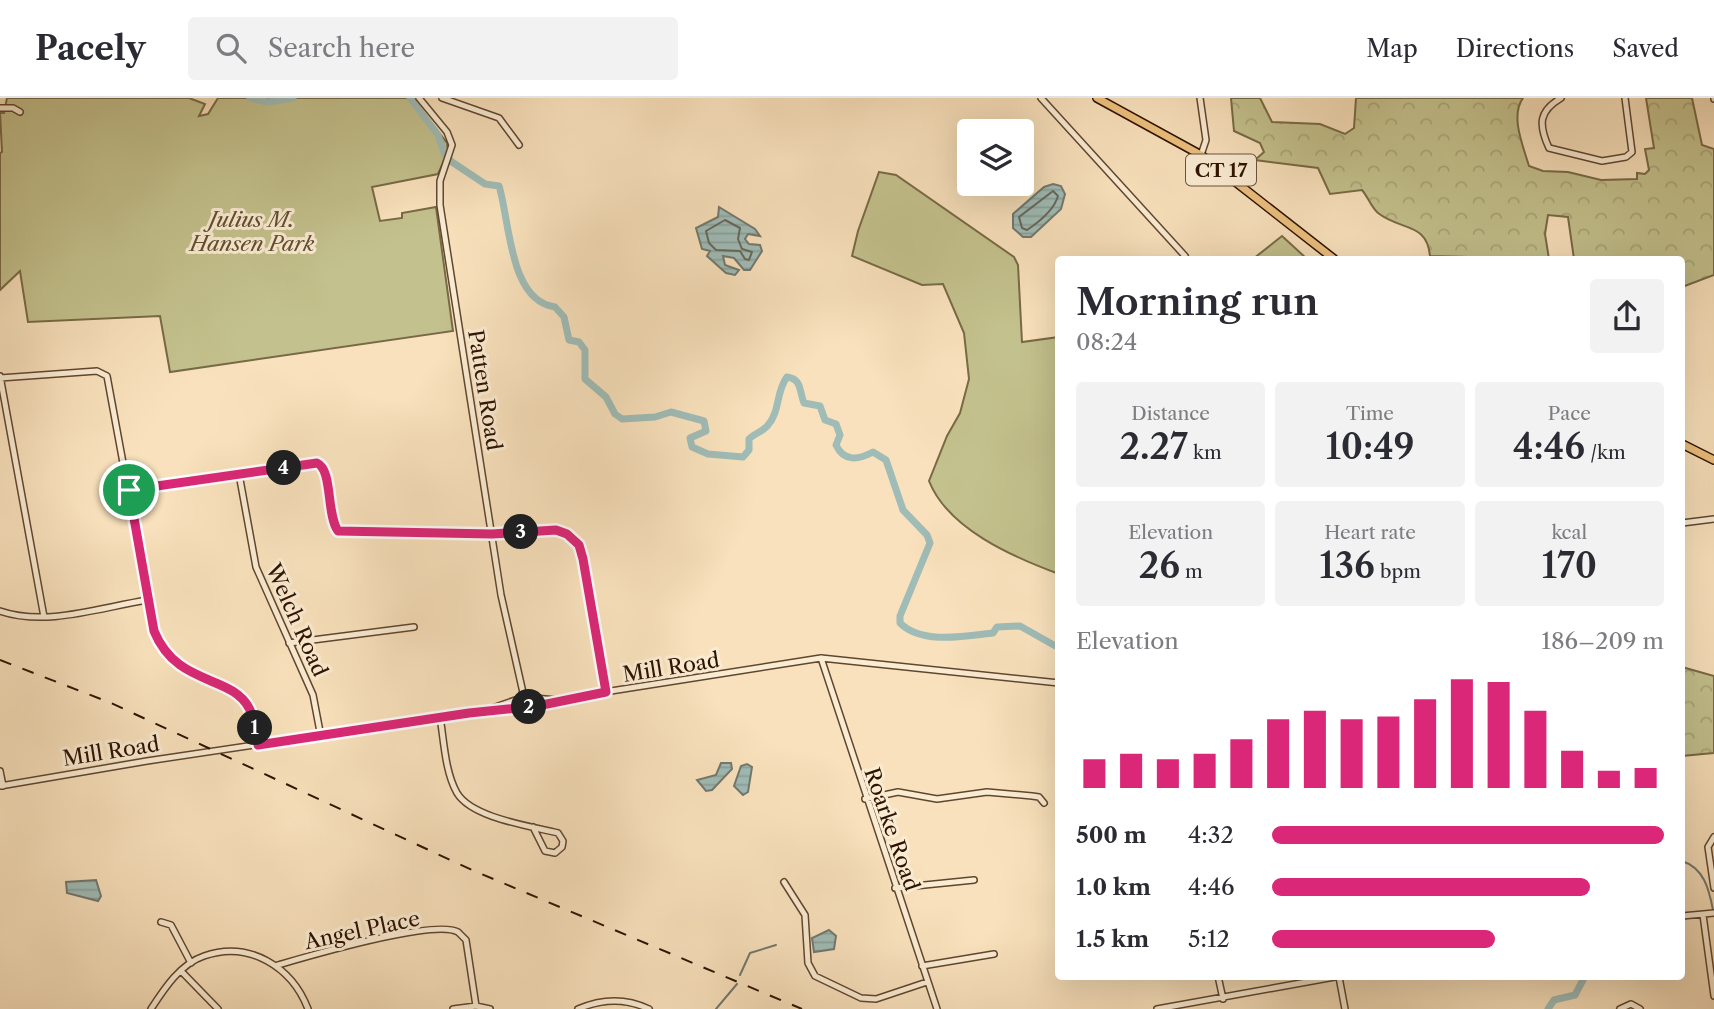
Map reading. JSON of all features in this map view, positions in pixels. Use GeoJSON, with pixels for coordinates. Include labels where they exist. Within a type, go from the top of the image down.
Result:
{"type":"FeatureCollection","features":[{"type":"Feature","properties":{"kind":"main road","name":"CT 17"},"geometry":{"type":"LineString","coordinates":[[1097,98],[1201,155],[1330,256]]}},
{"type":"Feature","properties":{"kind":"main road"},"geometry":{"type":"LineString","coordinates":[[1685,446],[1714,460]]}},
{"type":"Feature","properties":{"kind":"street","name":"Patten Road"},"geometry":{"type":"LineString","coordinates":[[419,98],[447,132],[452,145],[440,181],[440,205],[504,614],[524,696]]}},
{"type":"Feature","properties":{"kind":"street"},"geometry":{"type":"LineString","coordinates":[[442,98],[499,118],[519,145]]}},
{"type":"Feature","properties":{"kind":"street"},"geometry":{"type":"LineString","coordinates":[[1041,98],[1185,256]]}},
{"type":"Feature","properties":{"kind":"street"},"geometry":{"type":"LineString","coordinates":[[1200,98],[1206,139],[1201,155]]}},
{"type":"Feature","properties":{"kind":"street"},"geometry":{"type":"LineString","coordinates":[[1561,98],[1546,108],[1542,115],[1549,148],[1602,162],[1626,158],[1632,152],[1625,98]]}},
{"type":"Feature","properties":{"kind":"street"},"geometry":{"type":"LineString","coordinates":[[0,108],[20,112]]}},
{"type":"Feature","properties":{"kind":"street"},"geometry":{"type":"LineString","coordinates":[[44,617],[0,377],[97,371],[106,374],[154,631],[167,656],[185,670],[229,691],[246,703],[253,719],[258,745]]}},
{"type":"Feature","properties":{"kind":"street"},"geometry":{"type":"LineString","coordinates":[[129,490],[317,463],[322,466],[332,523],[338,531],[492,534],[556,530],[567,534],[579,545],[606,692]]}},
{"type":"Feature","properties":{"kind":"street","name":"Welch Road"},"geometry":{"type":"LineString","coordinates":[[239,474],[256,567],[313,695],[321,737]]}},
{"type":"Feature","properties":{"kind":"street"},"geometry":{"type":"LineString","coordinates":[[1685,523],[1714,519]]}},
{"type":"Feature","properties":{"kind":"street"},"geometry":{"type":"LineString","coordinates":[[0,611],[25,617],[44,617],[148,600]]}},
{"type":"Feature","properties":{"kind":"street"},"geometry":{"type":"LineString","coordinates":[[289,643],[414,627]]}},
{"type":"Feature","properties":{"kind":"street","name":"Mill Road"},"geometry":{"type":"LineString","coordinates":[[1,786],[440,717],[558,702],[821,658],[1055,683]]}},
{"type":"Feature","properties":{"kind":"street","name":"Roarke Road"},"geometry":{"type":"LineString","coordinates":[[821,658],[865,799],[937,1009]]}},
{"type":"Feature","properties":{"kind":"street"},"geometry":{"type":"LineString","coordinates":[[484,711],[524,696],[558,702]]}},
{"type":"Feature","properties":{"kind":"street"},"geometry":{"type":"LineString","coordinates":[[440,717],[451,778],[461,799],[482,812],[558,832],[563,841],[562,847],[555,853],[545,851],[533,827]]}},
{"type":"Feature","properties":{"kind":"street"},"geometry":{"type":"LineString","coordinates":[[0,771],[1,786]]}},
{"type":"Feature","properties":{"kind":"street"},"geometry":{"type":"LineString","coordinates":[[865,799],[898,792],[937,799],[987,792],[1039,797],[1044,803]]}},
{"type":"Feature","properties":{"kind":"street"},"geometry":{"type":"LineString","coordinates":[[1714,837],[1708,846],[1708,855],[1714,888]]}},
{"type":"Feature","properties":{"kind":"street"},"geometry":{"type":"LineString","coordinates":[[895,888],[974,880]]}},
{"type":"Feature","properties":{"kind":"street"},"geometry":{"type":"LineString","coordinates":[[784,882],[805,915],[808,963],[815,976],[861,998],[876,999],[927,982]]}},
{"type":"Feature","properties":{"kind":"street"},"geometry":{"type":"LineString","coordinates":[[1685,916],[1714,913]]}},
{"type":"Feature","properties":{"kind":"street"},"geometry":{"type":"LineString","coordinates":[[1703,915],[1714,996]]}},
{"type":"Feature","properties":{"kind":"street"},"geometry":{"type":"LineString","coordinates":[[161,922],[171,925],[191,963]]}},
{"type":"Feature","properties":{"kind":"street","name":"Angel Place"},"geometry":{"type":"LineString","coordinates":[[278,965],[379,939],[446,929],[459,932],[466,940],[476,1006]]}},
{"type":"Feature","properties":{"kind":"street"},"geometry":{"type":"LineString","coordinates":[[151,1009],[170,982],[191,963],[204,956],[249,953],[278,965],[298,986],[308,1009]]}},
{"type":"Feature","properties":{"kind":"street"},"geometry":{"type":"LineString","coordinates":[[922,966],[994,954]]}},
{"type":"Feature","properties":{"kind":"street"},"geometry":{"type":"LineString","coordinates":[[182,972],[218,1009]]}},
{"type":"Feature","properties":{"kind":"street"},"geometry":{"type":"LineString","coordinates":[[1219,980],[1223,999]]}},
{"type":"Feature","properties":{"kind":"street"},"geometry":{"type":"LineString","coordinates":[[1292,980],[1293,985]]}},
{"type":"Feature","properties":{"kind":"street"},"geometry":{"type":"LineString","coordinates":[[1157,1009],[1322,980]]}},
{"type":"Feature","properties":{"kind":"street"},"geometry":{"type":"LineString","coordinates":[[1340,980],[1345,1009]]}},
{"type":"Feature","properties":{"kind":"street"},"geometry":{"type":"LineString","coordinates":[[578,1009],[614,1001],[634,1002],[649,1009]]}},
{"type":"Feature","properties":{"kind":"street"},"geometry":{"type":"LineString","coordinates":[[1620,1009],[1631,1004],[1640,1009]]}},
{"type":"Feature","properties":{"kind":"street"},"geometry":{"type":"LineString","coordinates":[[453,1009],[476,1006],[490,1009]]}},
{"type":"Feature","properties":{"kind":"green space","name":"Julius M. Hansen Park"},"geometry":{"type":"Polygon","coordinates":[[[7,98],[189,98],[205,104],[199,116],[208,114],[218,98],[412,98],[447,143],[448,152],[438,174],[372,187],[380,221],[402,218],[402,213],[436,207],[453,331],[170,372],[160,316],[28,322],[20,271],[0,290],[0,113],[4,113],[7,98]]]}},
{"type":"Feature","properties":{"kind":"green space"},"geometry":{"type":"Polygon","coordinates":[[[1231,98],[1260,98],[1272,122],[1320,124],[1345,134],[1354,128],[1356,98],[1523,98],[1519,105],[1518,122],[1529,166],[1543,171],[1568,172],[1601,180],[1637,179],[1637,173],[1645,174],[1649,170],[1645,149],[1654,148],[1646,98],[1692,98],[1702,145],[1714,149],[1714,275],[1685,286],[1685,256],[1574,256],[1568,217],[1548,215],[1545,234],[1549,256],[1430,256],[1424,237],[1412,228],[1378,213],[1362,190],[1330,194],[1318,168],[1255,160],[1264,152],[1260,143],[1234,131],[1231,98]]]}},
{"type":"Feature","properties":{"kind":"green space"},"geometry":{"type":"Polygon","coordinates":[[[879,172],[896,175],[1014,257],[1018,265],[1022,342],[1055,338],[1055,572],[984,539],[966,527],[938,498],[929,481],[947,436],[960,413],[969,379],[964,333],[943,284],[922,285],[852,256],[879,172]]]}},
{"type":"Feature","properties":{"kind":"green space"},"geometry":{"type":"Polygon","coordinates":[[[1282,236],[1304,256],[1257,256],[1282,236]]]}},
{"type":"Feature","properties":{"kind":"green space"},"geometry":{"type":"Polygon","coordinates":[[[1685,668],[1714,676],[1714,753],[1685,756],[1685,668]]]}},
{"type":"Feature","properties":{"kind":"water"},"geometry":{"type":"Polygon","coordinates":[[[1053,184],[1061,186],[1065,194],[1061,209],[1031,237],[1023,237],[1013,228],[1013,214],[1044,187],[1053,184]]]}},
{"type":"Feature","properties":{"kind":"water"},"geometry":{"type":"Polygon","coordinates":[[[719,207],[755,229],[760,236],[748,234],[745,239],[749,244],[760,245],[762,251],[750,270],[744,270],[734,258],[723,256],[725,265],[739,270],[735,275],[726,273],[707,256],[710,251],[702,249],[696,228],[718,217],[719,207]]]}},
{"type":"Feature","properties":{"kind":"water"},"geometry":{"type":"Polygon","coordinates":[[[721,763],[731,763],[732,769],[712,790],[706,791],[697,780],[716,775],[721,763]]]}},
{"type":"Feature","properties":{"kind":"water"},"geometry":{"type":"Polygon","coordinates":[[[747,764],[752,767],[748,792],[743,795],[734,786],[741,766],[747,764]]]}},
{"type":"Feature","properties":{"kind":"water"},"geometry":{"type":"Polygon","coordinates":[[[96,880],[101,896],[98,901],[67,893],[66,882],[96,880]]]}},
{"type":"Feature","properties":{"kind":"water"},"geometry":{"type":"Polygon","coordinates":[[[829,930],[836,936],[834,949],[814,952],[812,938],[829,930]]]}},
{"type":"Feature","properties":{"kind":"waterway"},"geometry":{"type":"LineString","coordinates":[[250,98],[268,102],[293,98]]}},
{"type":"Feature","properties":{"kind":"waterway"},"geometry":{"type":"LineString","coordinates":[[410,98],[438,135],[445,155],[452,162],[485,184],[499,186],[509,238],[520,275],[528,290],[540,302],[555,307],[564,317],[569,340],[579,342],[585,350],[585,379],[606,397],[615,414],[622,419],[655,417],[671,412],[704,421],[706,431],[690,438],[692,447],[708,454],[743,457],[749,450],[749,439],[772,420],[781,389],[787,377],[792,378],[798,383],[804,403],[820,406],[825,420],[836,424],[840,435],[836,445],[839,451],[852,458],[873,452],[886,460],[903,510],[927,535],[930,543],[900,616],[900,623],[909,630],[932,637],[993,633],[997,627],[1020,626],[1055,646]]}},
{"type":"Feature","properties":{"kind":"waterway"},"geometry":{"type":"LineString","coordinates":[[1685,862],[1696,869],[1704,880],[1713,910]]}},
{"type":"Feature","properties":{"kind":"waterway"},"geometry":{"type":"LineString","coordinates":[[740,975],[750,953],[776,945]]}},
{"type":"Feature","properties":{"kind":"waterway"},"geometry":{"type":"LineString","coordinates":[[1548,1009],[1554,1000],[1575,995],[1583,980]]}},
{"type":"Feature","properties":{"kind":"waterway"},"geometry":{"type":"LineString","coordinates":[[716,1009],[737,984]]}},
{"type":"Feature","properties":{"kind":"railway"},"geometry":{"type":"LineString","coordinates":[[0,660],[111,703],[472,870],[802,1009]]}},
{"type":"Feature","properties":{"kind":"route"},"geometry":{"type":"LineString","coordinates":[[317,463],[325,471],[332,523],[338,531],[492,534],[556,530],[567,534],[579,545],[583,559],[606,692],[537,706],[469,713],[258,745],[251,712],[246,703],[229,691],[185,670],[167,656],[160,646],[154,631],[129,490],[317,463]]}}]}
